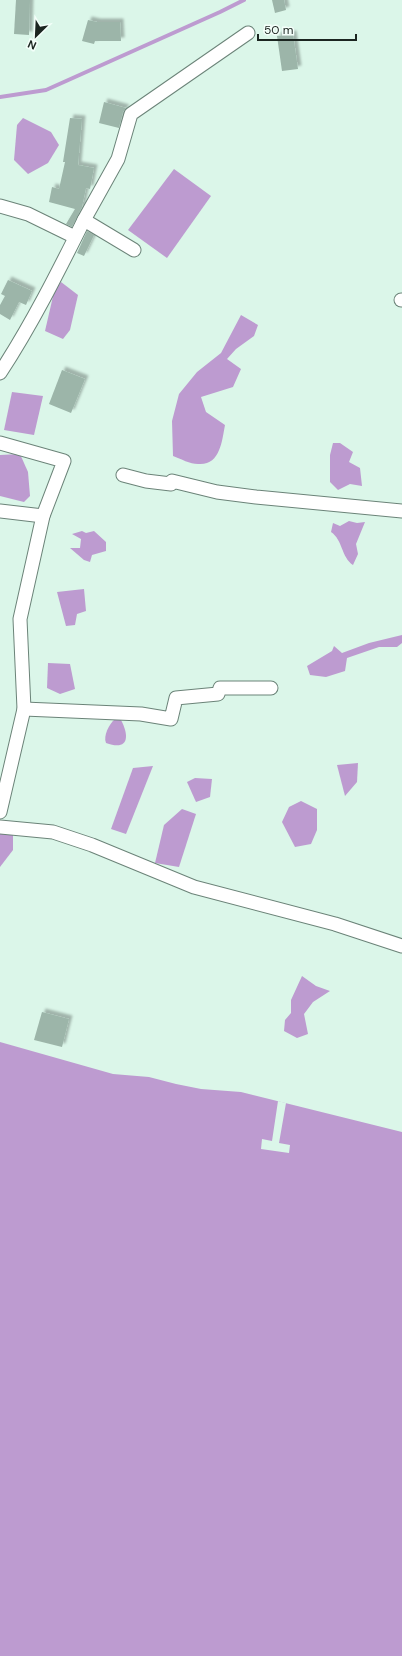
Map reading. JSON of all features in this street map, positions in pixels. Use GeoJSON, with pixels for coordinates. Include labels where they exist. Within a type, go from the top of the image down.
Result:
{"type":"FeatureCollection","features":[{"type":"Feature","properties":{"kind":"street"},"geometry":{"type":"LineString","coordinates":[[0,373],[20,342],[118,159],[131,114],[248,33]]}},
{"type":"Feature","properties":{"kind":"street"},"geometry":{"type":"LineString","coordinates":[[0,206],[28,214],[76,237]]}},
{"type":"Feature","properties":{"kind":"street"},"geometry":{"type":"LineString","coordinates":[[84,220],[134,250]]}},
{"type":"Feature","properties":{"kind":"street"},"geometry":{"type":"LineString","coordinates":[[0,443],[64,461],[43,516],[20,619],[24,709],[0,812]]}},
{"type":"Feature","properties":{"kind":"street"},"geometry":{"type":"LineString","coordinates":[[122,475],[151,482],[171,484],[172,481],[217,492],[402,511]]}},
{"type":"Feature","properties":{"kind":"street"},"geometry":{"type":"LineString","coordinates":[[0,511],[43,516]]}},
{"type":"Feature","properties":{"kind":"street"},"geometry":{"type":"LineString","coordinates":[[24,709],[141,714],[171,719],[176,698],[218,694],[220,688],[271,688]]}},
{"type":"Feature","properties":{"kind":"street"},"geometry":{"type":"LineString","coordinates":[[0,827],[53,832],[92,845],[194,887],[335,924],[402,946]]}},
{"type":"Feature","properties":{"kind":"shaded area"},"geometry":{"type":"Polygon","coordinates":[[[23,118],[51,132],[59,145],[48,163],[28,174],[14,160],[17,125],[23,118]]]}},
{"type":"Feature","properties":{"kind":"shaded area"},"geometry":{"type":"Polygon","coordinates":[[[174,169],[211,196],[167,258],[128,230],[174,169]]]}},
{"type":"Feature","properties":{"kind":"shaded area"},"geometry":{"type":"Polygon","coordinates":[[[61,282],[78,295],[70,330],[63,339],[45,331],[54,292],[61,282]]]}},
{"type":"Feature","properties":{"kind":"shaded area"},"geometry":{"type":"Polygon","coordinates":[[[241,315],[258,325],[254,336],[236,349],[227,359],[241,369],[233,387],[201,397],[206,412],[225,425],[219,451],[211,461],[205,464],[192,463],[173,456],[172,421],[179,394],[197,372],[221,353],[241,315]]]}},
{"type":"Feature","properties":{"kind":"shaded area"},"geometry":{"type":"Polygon","coordinates":[[[12,392],[43,396],[34,435],[4,430],[12,392]]]}},
{"type":"Feature","properties":{"kind":"shaded area"},"geometry":{"type":"Polygon","coordinates":[[[333,443],[340,443],[353,452],[349,462],[360,468],[362,486],[350,484],[338,490],[330,482],[330,455],[333,443]]]}},
{"type":"Feature","properties":{"kind":"shaded area"},"geometry":{"type":"Polygon","coordinates":[[[20,454],[28,472],[30,496],[24,502],[0,496],[0,455],[20,454]]]}},
{"type":"Feature","properties":{"kind":"shaded area"},"geometry":{"type":"Polygon","coordinates":[[[349,521],[357,523],[365,522],[356,544],[358,554],[353,565],[346,558],[338,539],[331,532],[333,523],[340,526],[349,521]]]}},
{"type":"Feature","properties":{"kind":"shaded area"},"geometry":{"type":"Polygon","coordinates":[[[82,531],[86,533],[94,531],[106,542],[106,551],[92,555],[90,562],[84,560],[70,548],[80,548],[81,539],[72,534],[82,531]]]}},
{"type":"Feature","properties":{"kind":"shaded area"},"geometry":{"type":"Polygon","coordinates":[[[84,589],[86,611],[77,614],[75,625],[66,626],[57,592],[84,589]]]}},
{"type":"Feature","properties":{"kind":"shaded area"},"geometry":{"type":"Polygon","coordinates":[[[402,635],[402,643],[397,647],[379,647],[347,658],[345,671],[326,677],[310,675],[307,666],[332,651],[334,646],[342,653],[369,643],[402,635]]]}},
{"type":"Feature","properties":{"kind":"shaded area"},"geometry":{"type":"Polygon","coordinates":[[[48,663],[70,664],[75,689],[60,694],[47,688],[48,663]]]}},
{"type":"Feature","properties":{"kind":"shaded area"},"geometry":{"type":"Polygon","coordinates":[[[115,719],[121,720],[126,732],[125,741],[123,744],[119,745],[106,743],[105,740],[107,730],[115,719]]]}},
{"type":"Feature","properties":{"kind":"shaded area"},"geometry":{"type":"Polygon","coordinates":[[[358,763],[357,782],[345,796],[337,765],[358,763]]]}},
{"type":"Feature","properties":{"kind":"shaded area"},"geometry":{"type":"Polygon","coordinates":[[[153,766],[126,834],[111,829],[133,768],[153,766]]]}},
{"type":"Feature","properties":{"kind":"shaded area"},"geometry":{"type":"Polygon","coordinates":[[[195,778],[212,779],[210,797],[196,802],[187,782],[195,778]]]}},
{"type":"Feature","properties":{"kind":"shaded area"},"geometry":{"type":"Polygon","coordinates":[[[301,801],[317,809],[317,830],[311,844],[295,847],[282,822],[289,807],[301,801]]]}},
{"type":"Feature","properties":{"kind":"shaded area"},"geometry":{"type":"Polygon","coordinates":[[[182,809],[196,814],[179,867],[155,863],[164,825],[182,809]]]}},
{"type":"Feature","properties":{"kind":"shaded area"},"geometry":{"type":"Polygon","coordinates":[[[13,828],[13,850],[0,867],[0,834],[13,828]]]}},
{"type":"Feature","properties":{"kind":"shaded area"},"geometry":{"type":"Polygon","coordinates":[[[302,976],[316,986],[330,991],[313,1002],[304,1014],[308,1034],[297,1038],[284,1031],[285,1020],[291,1013],[291,1000],[302,976]]]}},
{"type":"Feature","properties":{"kind":"shaded area"},"geometry":{"type":"Polygon","coordinates":[[[0,1042],[113,1074],[149,1077],[201,1089],[241,1092],[402,1132],[402,1656],[0,1656],[0,1042]]]}},
{"type":"Feature","properties":{"kind":"pier"},"geometry":{"type":"Polygon","coordinates":[[[278,1101],[286,1103],[279,1143],[290,1145],[289,1153],[261,1149],[262,1139],[272,1141],[278,1101]]]}},
{"type":"Feature","properties":{"kind":"building"},"geometry":{"type":"Polygon","coordinates":[[[16,0],[30,0],[29,35],[14,34],[16,0]]]}},
{"type":"Feature","properties":{"kind":"building"},"geometry":{"type":"Polygon","coordinates":[[[272,0],[284,0],[286,10],[275,13],[272,0]]]}},
{"type":"Feature","properties":{"kind":"building"},"geometry":{"type":"Polygon","coordinates":[[[88,20],[97,22],[120,22],[121,41],[95,41],[94,44],[82,41],[88,20]]]}},
{"type":"Feature","properties":{"kind":"building"},"geometry":{"type":"Polygon","coordinates":[[[293,34],[298,69],[282,71],[277,36],[293,34]]]}},
{"type":"Feature","properties":{"kind":"building"},"geometry":{"type":"Polygon","coordinates":[[[104,102],[126,108],[123,112],[119,128],[99,123],[104,102]]]}},
{"type":"Feature","properties":{"kind":"building"},"geometry":{"type":"Polygon","coordinates":[[[70,118],[82,119],[78,165],[94,168],[90,189],[86,188],[82,207],[72,227],[66,224],[75,209],[49,202],[52,187],[59,189],[65,162],[63,162],[70,118]]]}},
{"type":"Feature","properties":{"kind":"building"},"geometry":{"type":"Polygon","coordinates":[[[87,231],[94,235],[84,256],[77,253],[87,231]]]}},
{"type":"Feature","properties":{"kind":"building"},"geometry":{"type":"Polygon","coordinates":[[[8,280],[32,291],[26,305],[19,302],[10,320],[0,314],[0,305],[5,296],[1,294],[8,280]]]}},
{"type":"Feature","properties":{"kind":"building"},"geometry":{"type":"Polygon","coordinates":[[[62,370],[85,379],[71,413],[49,404],[62,370]]]}},
{"type":"Feature","properties":{"kind":"building"},"geometry":{"type":"Polygon","coordinates":[[[42,1012],[69,1019],[62,1047],[34,1040],[42,1012]]]}},
{"type":"Feature","properties":{"kind":"waterway"},"geometry":{"type":"LineString","coordinates":[[0,97],[46,90],[244,0]]}}]}
